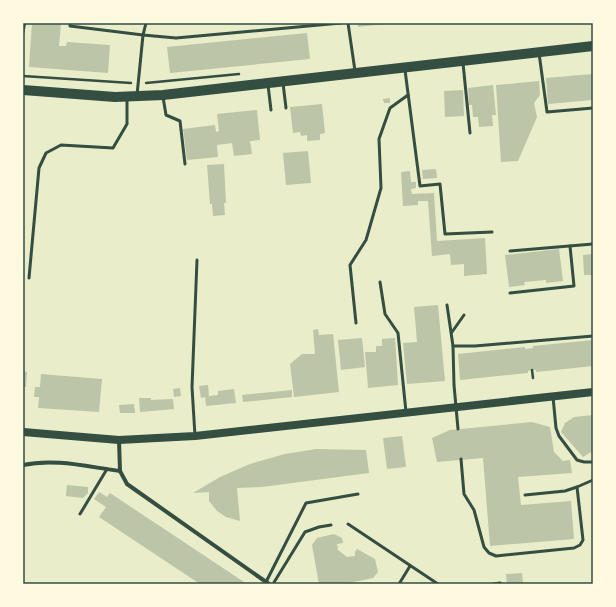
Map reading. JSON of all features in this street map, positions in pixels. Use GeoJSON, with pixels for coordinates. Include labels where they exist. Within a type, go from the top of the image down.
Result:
{"type":"FeatureCollection","features":[{"type":"Feature","properties":{"kind":"main road"},"geometry":{"type":"LineString","coordinates":[[23,90],[132,97],[163,95],[593,46]]}},
{"type":"Feature","properties":{"kind":"main road"},"geometry":{"type":"LineString","coordinates":[[23,432],[119,440],[195,436],[593,392]]}},
{"type":"Feature","properties":{"kind":"street"},"geometry":{"type":"LineString","coordinates":[[119,440],[120,471],[127,484],[268,583]]}},
{"type":"Feature","properties":{"kind":"street"},"geometry":{"type":"LineString","coordinates":[[23,465],[32,462],[63,463],[120,471]]}},
{"type":"Feature","properties":{"kind":"lane"},"geometry":{"type":"LineString","coordinates":[[70,23],[70,26],[176,38],[341,23]]}},
{"type":"Feature","properties":{"kind":"lane"},"geometry":{"type":"LineString","coordinates":[[30,278],[39,168],[46,153],[61,146],[113,148],[127,124],[132,97],[138,84],[143,35],[146,23]]}},
{"type":"Feature","properties":{"kind":"lane"},"geometry":{"type":"LineString","coordinates":[[348,23],[356,73]]}},
{"type":"Feature","properties":{"kind":"lane"},"geometry":{"type":"LineString","coordinates":[[539,53],[546,112],[593,108]]}},
{"type":"Feature","properties":{"kind":"lane"},"geometry":{"type":"LineString","coordinates":[[462,61],[470,133]]}},
{"type":"Feature","properties":{"kind":"lane"},"geometry":{"type":"LineString","coordinates":[[405,68],[420,186],[440,184],[445,234],[492,232]]}},
{"type":"Feature","properties":{"kind":"lane"},"geometry":{"type":"LineString","coordinates":[[282,81],[286,108]]}},
{"type":"Feature","properties":{"kind":"lane"},"geometry":{"type":"LineString","coordinates":[[268,83],[271,110]]}},
{"type":"Feature","properties":{"kind":"lane"},"geometry":{"type":"LineString","coordinates":[[163,95],[166,115],[180,121],[185,164]]}},
{"type":"Feature","properties":{"kind":"lane"},"geometry":{"type":"LineString","coordinates":[[356,323],[350,265],[366,240],[381,188],[379,139],[390,108],[408,95]]}},
{"type":"Feature","properties":{"kind":"lane"},"geometry":{"type":"LineString","coordinates":[[510,251],[593,244]]}},
{"type":"Feature","properties":{"kind":"lane"},"geometry":{"type":"LineString","coordinates":[[510,293],[574,286],[570,246]]}},
{"type":"Feature","properties":{"kind":"lane"},"geometry":{"type":"LineString","coordinates":[[195,436],[192,387],[197,260]]}},
{"type":"Feature","properties":{"kind":"lane"},"geometry":{"type":"LineString","coordinates":[[380,282],[385,314],[398,333],[406,413]]}},
{"type":"Feature","properties":{"kind":"lane"},"geometry":{"type":"LineString","coordinates":[[447,305],[452,332],[454,385],[458,429]]}},
{"type":"Feature","properties":{"kind":"lane"},"geometry":{"type":"LineString","coordinates":[[452,332],[464,315]]}},
{"type":"Feature","properties":{"kind":"lane"},"geometry":{"type":"LineString","coordinates":[[453,346],[475,346],[593,336]]}},
{"type":"Feature","properties":{"kind":"lane"},"geometry":{"type":"LineString","coordinates":[[553,396],[556,428],[559,436],[577,460],[593,462]]}},
{"type":"Feature","properties":{"kind":"lane"},"geometry":{"type":"LineString","coordinates":[[461,459],[464,494],[474,510],[484,547],[489,554],[496,556],[574,548],[580,545],[583,540],[577,487]]}},
{"type":"Feature","properties":{"kind":"lane"},"geometry":{"type":"LineString","coordinates":[[80,514],[107,469]]}},
{"type":"Feature","properties":{"kind":"lane"},"geometry":{"type":"LineString","coordinates":[[526,494],[565,491],[593,480]]}},
{"type":"Feature","properties":{"kind":"lane"},"geometry":{"type":"LineString","coordinates":[[268,583],[306,503],[358,494]]}},
{"type":"Feature","properties":{"kind":"lane"},"geometry":{"type":"LineString","coordinates":[[348,524],[438,584]]}},
{"type":"Feature","properties":{"kind":"lane"},"geometry":{"type":"LineString","coordinates":[[273,584],[304,532],[331,525]]}},
{"type":"Feature","properties":{"kind":"lane"},"geometry":{"type":"LineString","coordinates":[[399,584],[410,566]]}},
{"type":"Feature","properties":{"kind":"lane"},"geometry":{"type":"LineString","coordinates":[[493,584],[500,583]]}},
{"type":"Feature","properties":{"kind":"path"},"geometry":{"type":"LineString","coordinates":[[23,33],[25,23]]}},
{"type":"Feature","properties":{"kind":"path"},"geometry":{"type":"LineString","coordinates":[[23,76],[138,84],[246,73]]}},
{"type":"Feature","properties":{"kind":"path"},"geometry":{"type":"LineString","coordinates":[[532,370],[533,378]]}},
{"type":"Feature","properties":{"kind":"building"},"geometry":{"type":"Polygon","coordinates":[[[32,23],[61,23],[59,46],[66,46],[67,42],[110,45],[108,73],[29,67],[32,23]]]}},
{"type":"Feature","properties":{"kind":"building"},"geometry":{"type":"Polygon","coordinates":[[[358,23],[385,23],[385,24],[358,27],[358,23]]]}},
{"type":"Feature","properties":{"kind":"building"},"geometry":{"type":"Polygon","coordinates":[[[307,33],[310,59],[170,73],[167,47],[307,33]]]}},
{"type":"Feature","properties":{"kind":"building"},"geometry":{"type":"Polygon","coordinates":[[[593,74],[593,100],[548,104],[546,78],[593,74]]]}},
{"type":"Feature","properties":{"kind":"building"},"geometry":{"type":"Polygon","coordinates":[[[539,81],[540,95],[534,103],[537,117],[518,161],[501,162],[496,85],[539,81]]]}},
{"type":"Feature","properties":{"kind":"building"},"geometry":{"type":"Polygon","coordinates":[[[493,85],[496,115],[492,115],[493,126],[479,127],[478,117],[473,117],[472,105],[469,105],[468,88],[493,85]]]}},
{"type":"Feature","properties":{"kind":"building"},"geometry":{"type":"Polygon","coordinates":[[[463,90],[464,116],[445,117],[444,91],[463,90]]]}},
{"type":"Feature","properties":{"kind":"building"},"geometry":{"type":"Polygon","coordinates":[[[390,98],[390,103],[384,103],[383,99],[390,98]]]}},
{"type":"Feature","properties":{"kind":"building"},"geometry":{"type":"Polygon","coordinates":[[[322,104],[325,133],[320,134],[320,140],[307,141],[307,135],[301,136],[300,132],[293,133],[290,107],[322,104]]]}},
{"type":"Feature","properties":{"kind":"building"},"geometry":{"type":"Polygon","coordinates":[[[257,110],[260,140],[250,141],[252,154],[234,156],[232,143],[217,145],[218,157],[187,160],[183,129],[215,125],[216,132],[219,131],[217,114],[257,110]]]}},
{"type":"Feature","properties":{"kind":"building"},"geometry":{"type":"Polygon","coordinates":[[[308,151],[311,183],[286,185],[283,153],[308,151]]]}},
{"type":"Feature","properties":{"kind":"building"},"geometry":{"type":"Polygon","coordinates":[[[224,164],[226,203],[224,203],[225,215],[213,216],[212,204],[210,204],[207,165],[224,164]]]}},
{"type":"Feature","properties":{"kind":"building"},"geometry":{"type":"Polygon","coordinates":[[[436,169],[437,178],[423,179],[422,170],[436,169]]]}},
{"type":"Feature","properties":{"kind":"building"},"geometry":{"type":"Polygon","coordinates":[[[410,171],[411,182],[416,182],[416,188],[411,189],[412,194],[434,193],[437,241],[485,238],[487,274],[464,276],[464,264],[451,265],[450,254],[432,256],[428,201],[418,201],[418,205],[403,206],[401,172],[410,171]]]}},
{"type":"Feature","properties":{"kind":"building"},"geometry":{"type":"Polygon","coordinates":[[[559,249],[563,281],[546,283],[546,280],[524,282],[525,285],[509,287],[505,255],[559,249]]]}},
{"type":"Feature","properties":{"kind":"building"},"geometry":{"type":"Polygon","coordinates":[[[593,254],[593,275],[584,275],[583,255],[593,254]]]}},
{"type":"Feature","properties":{"kind":"building"},"geometry":{"type":"Polygon","coordinates":[[[438,305],[445,381],[407,384],[403,343],[417,342],[414,307],[438,305]]]}},
{"type":"Feature","properties":{"kind":"building"},"geometry":{"type":"Polygon","coordinates":[[[318,329],[319,335],[333,334],[339,392],[294,397],[290,364],[302,354],[315,354],[313,330],[318,329]]]}},
{"type":"Feature","properties":{"kind":"building"},"geometry":{"type":"Polygon","coordinates":[[[362,338],[365,367],[341,370],[338,340],[362,338]]]}},
{"type":"Feature","properties":{"kind":"building"},"geometry":{"type":"Polygon","coordinates":[[[395,338],[398,385],[368,388],[365,352],[376,352],[376,346],[382,346],[382,339],[395,338]]]}},
{"type":"Feature","properties":{"kind":"building"},"geometry":{"type":"Polygon","coordinates":[[[593,340],[593,366],[536,372],[536,370],[532,370],[528,371],[528,373],[460,380],[458,354],[525,347],[525,349],[533,348],[533,346],[593,340]]]}},
{"type":"Feature","properties":{"kind":"building"},"geometry":{"type":"Polygon","coordinates":[[[23,371],[27,372],[26,387],[23,387],[23,371]]]}},
{"type":"Feature","properties":{"kind":"building"},"geometry":{"type":"Polygon","coordinates":[[[41,374],[102,379],[99,412],[38,408],[39,397],[34,397],[35,387],[40,387],[41,374]]]}},
{"type":"Feature","properties":{"kind":"building"},"geometry":{"type":"Polygon","coordinates":[[[208,385],[209,396],[218,395],[218,391],[234,389],[236,403],[206,406],[205,397],[201,398],[199,386],[208,385]]]}},
{"type":"Feature","properties":{"kind":"building"},"geometry":{"type":"Polygon","coordinates":[[[180,388],[181,396],[174,397],[173,389],[180,388]]]}},
{"type":"Feature","properties":{"kind":"building"},"geometry":{"type":"Polygon","coordinates":[[[292,390],[292,397],[243,402],[242,395],[292,390]]]}},
{"type":"Feature","properties":{"kind":"building"},"geometry":{"type":"Polygon","coordinates":[[[139,398],[151,398],[151,400],[173,399],[174,409],[140,412],[139,398]]]}},
{"type":"Feature","properties":{"kind":"building"},"geometry":{"type":"Polygon","coordinates":[[[134,404],[135,413],[120,413],[119,405],[134,404]]]}},
{"type":"Feature","properties":{"kind":"building"},"geometry":{"type":"Polygon","coordinates":[[[593,415],[593,451],[583,457],[561,432],[565,423],[574,417],[593,415]]]}},
{"type":"Feature","properties":{"kind":"building"},"geometry":{"type":"Polygon","coordinates":[[[532,422],[550,427],[554,452],[563,461],[570,460],[572,473],[518,477],[521,505],[571,501],[574,539],[490,546],[483,458],[437,462],[432,438],[450,430],[532,422]]]}},
{"type":"Feature","properties":{"kind":"building"},"geometry":{"type":"Polygon","coordinates":[[[402,436],[406,467],[387,469],[383,438],[402,436]]]}},
{"type":"Feature","properties":{"kind":"building"},"geometry":{"type":"Polygon","coordinates":[[[316,449],[366,450],[369,473],[262,487],[237,488],[240,521],[226,517],[217,511],[209,501],[209,492],[193,493],[220,477],[250,464],[285,454],[316,449]]]}},
{"type":"Feature","properties":{"kind":"building"},"geometry":{"type":"Polygon","coordinates":[[[67,485],[88,487],[88,493],[83,498],[66,496],[67,485]]]}},
{"type":"Feature","properties":{"kind":"building"},"geometry":{"type":"Polygon","coordinates":[[[99,492],[107,497],[110,493],[247,584],[200,584],[99,517],[106,507],[94,499],[99,492]]]}},
{"type":"Feature","properties":{"kind":"building"},"geometry":{"type":"Polygon","coordinates":[[[334,534],[342,538],[343,543],[337,544],[338,550],[347,557],[355,556],[357,549],[375,559],[378,572],[373,578],[344,584],[319,584],[312,545],[317,538],[334,534]]]}},
{"type":"Feature","properties":{"kind":"building"},"geometry":{"type":"Polygon","coordinates":[[[522,573],[523,584],[507,584],[506,574],[522,573]]]}}]}
